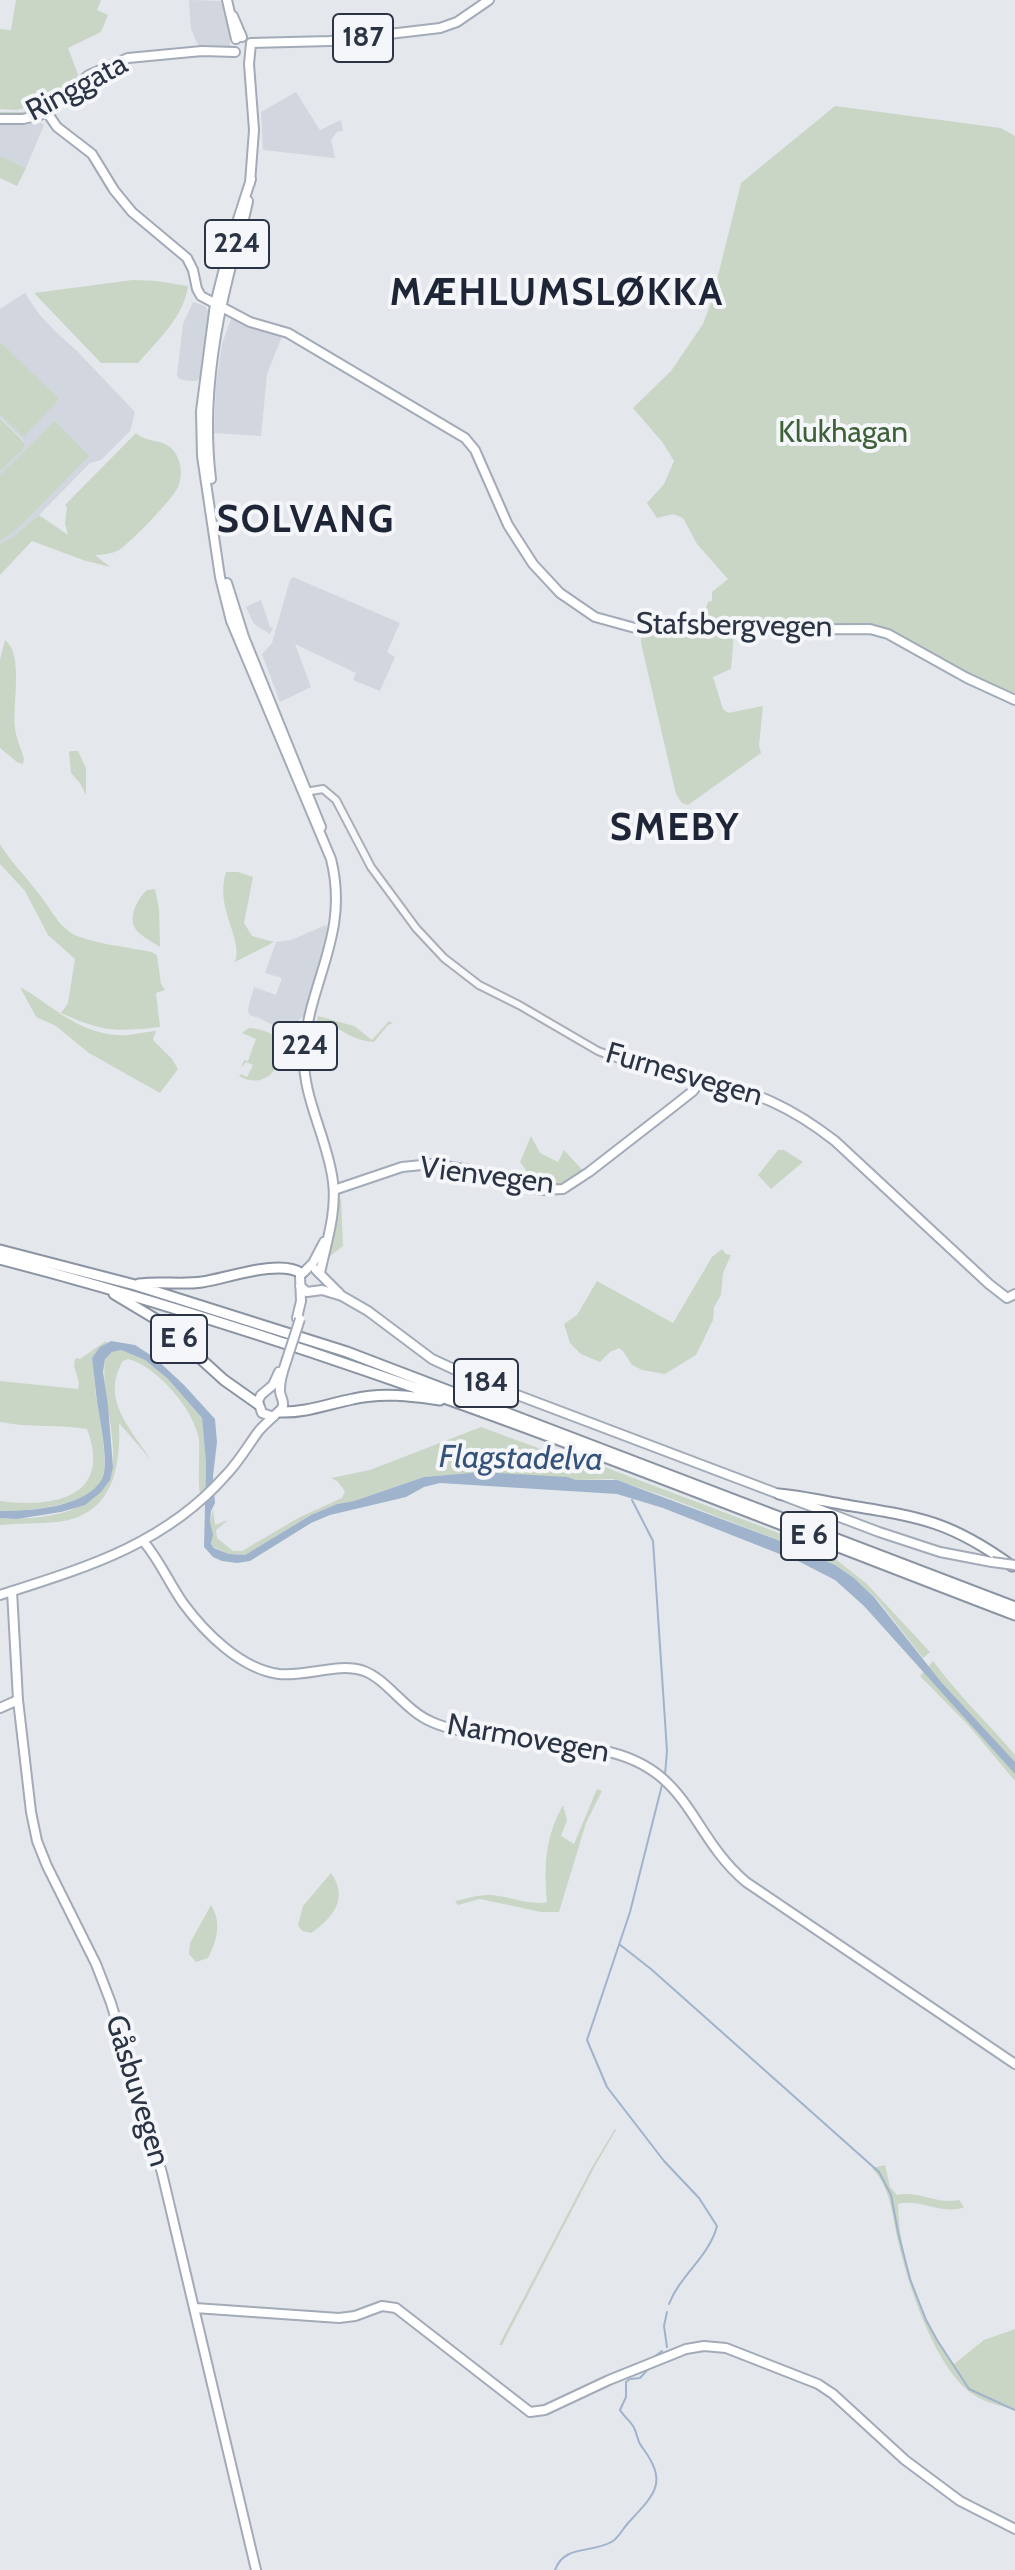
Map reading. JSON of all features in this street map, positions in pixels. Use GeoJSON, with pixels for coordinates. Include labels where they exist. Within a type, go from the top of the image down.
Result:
{"type":"FeatureCollection","features":[{"type":"Feature","properties":{"kind":"highway","name":"E 6"},"geometry":{"type":"LineString","coordinates":[[0,1250],[135,1285],[388,1366],[1015,1607]]}},
{"type":"Feature","properties":{"kind":"highway","name":"E 6"},"geometry":{"type":"LineString","coordinates":[[0,1259],[225,1322],[451,1399],[1015,1615]]}},
{"type":"Feature","properties":{"kind":"highway","name":"E 6"},"geometry":{"type":"LineString","coordinates":[[135,1285],[149,1282],[199,1283],[273,1269],[305,1271]]}},
{"type":"Feature","properties":{"kind":"highway","name":"E 6"},"geometry":{"type":"LineString","coordinates":[[93,1283],[149,1314],[259,1407]]}},
{"type":"Feature","properties":{"kind":"highway","name":"E 6"},"geometry":{"type":"LineString","coordinates":[[275,1414],[373,1396],[451,1399]]}},
{"type":"Feature","properties":{"kind":"highway","name":"E 6"},"geometry":{"type":"LineString","coordinates":[[779,1494],[935,1521],[975,1540],[1015,1567]]}},
{"type":"Feature","properties":{"kind":"main road","name":"224"},"geometry":{"type":"LineString","coordinates":[[227,0],[242,47],[254,130],[251,179],[231,241],[218,306],[200,424],[202,456],[220,577],[231,621],[331,859],[337,893],[335,928],[309,1020],[304,1066],[329,1158],[334,1190],[321,1285],[299,1318],[273,1385],[261,1395],[256,1435]]}},
{"type":"Feature","properties":{"kind":"main road","name":"Ringgata"},"geometry":{"type":"LineString","coordinates":[[0,119],[23,119],[46,111],[81,80],[112,63],[139,56],[345,40],[440,28],[457,22],[489,0]]}},
{"type":"Feature","properties":{"kind":"main road"},"geometry":{"type":"LineString","coordinates":[[46,111],[55,125],[89,150],[132,212],[187,258],[199,293],[218,306]]}},
{"type":"Feature","properties":{"kind":"main road","name":"Stafsbergvegen"},"geometry":{"type":"LineString","coordinates":[[218,306],[250,322],[282,331],[304,342],[458,433],[477,455],[508,525],[533,564],[560,593],[595,617],[624,626],[654,630],[870,629],[888,634],[967,678],[1015,700]]}},
{"type":"Feature","properties":{"kind":"main road","name":"Vienvegen"},"geometry":{"type":"LineString","coordinates":[[334,1190],[402,1167],[432,1164],[470,1170],[541,1190],[558,1190],[575,1182],[648,1127],[693,1091],[702,1079]]}},
{"type":"Feature","properties":{"kind":"main road","name":"Furnesvegen"},"geometry":{"type":"LineString","coordinates":[[702,1079],[781,1104],[822,1130],[1011,1296]]}},
{"type":"Feature","properties":{"kind":"main road","name":"224"},"geometry":{"type":"LineString","coordinates":[[299,1318],[300,1286],[305,1271],[328,1235]]}},
{"type":"Feature","properties":{"kind":"main road"},"geometry":{"type":"LineString","coordinates":[[305,1271],[321,1276]]}},
{"type":"Feature","properties":{"kind":"main road","name":"184"},"geometry":{"type":"LineString","coordinates":[[321,1276],[342,1296],[418,1350],[457,1371],[899,1539],[940,1552],[1015,1567]]}},
{"type":"Feature","properties":{"kind":"main road"},"geometry":{"type":"LineString","coordinates":[[300,1286],[304,1290],[315,1291]]}},
{"type":"Feature","properties":{"kind":"main road","name":"184"},"geometry":{"type":"LineString","coordinates":[[315,1291],[342,1296]]}},
{"type":"Feature","properties":{"kind":"main road","name":"224"},"geometry":{"type":"LineString","coordinates":[[6,1593],[103,1560],[148,1539],[202,1498],[218,1484],[283,1403],[280,1395],[285,1358]]}},
{"type":"Feature","properties":{"kind":"main road"},"geometry":{"type":"LineString","coordinates":[[267,1391],[280,1395]]}},
{"type":"Feature","properties":{"kind":"main road"},"geometry":{"type":"LineString","coordinates":[[259,1407],[275,1414]]}},
{"type":"Feature","properties":{"kind":"main road","name":"Narmovegen"},"geometry":{"type":"LineString","coordinates":[[148,1539],[182,1602],[233,1653],[260,1669],[286,1674],[361,1670],[376,1678],[416,1714],[439,1725],[613,1752],[639,1762],[668,1784],[692,1811],[725,1862],[746,1882],[1015,2064]]}},
{"type":"Feature","properties":{"kind":"main road","name":"Gåsbuvegen"},"geometry":{"type":"LineString","coordinates":[[6,1593],[13,1619],[18,1700],[37,1841],[96,1964],[154,2142],[256,2570]]}},
{"type":"Feature","properties":{"kind":"main road"},"geometry":{"type":"LineString","coordinates":[[0,1708],[18,1700]]}},
{"type":"Feature","properties":{"kind":"main road"},"geometry":{"type":"LineString","coordinates":[[195,2308],[322,2318],[351,2317],[382,2306],[396,2308],[530,2412],[545,2410],[686,2349],[704,2346],[726,2348],[828,2390],[905,2460],[960,2501],[1015,2529]]}},
{"type":"Feature","properties":{"kind":"street","name":"Furnesvegen"},"geometry":{"type":"LineString","coordinates":[[304,792],[323,789],[336,800],[371,867],[424,938],[459,972],[598,1051],[702,1079]]}},
{"type":"Feature","properties":{"kind":"shaded area"},"geometry":{"type":"Polygon","coordinates":[[[189,0],[221,1],[230,35],[230,53],[203,56],[191,29],[189,0]]]}},
{"type":"Feature","properties":{"kind":"shaded area"},"geometry":{"type":"Polygon","coordinates":[[[296,92],[320,130],[341,120],[343,131],[337,132],[331,140],[335,158],[263,150],[261,112],[296,92]]]}},
{"type":"Feature","properties":{"kind":"shaded area"},"geometry":{"type":"Polygon","coordinates":[[[40,122],[44,125],[26,168],[0,156],[0,123],[40,122]]]}},
{"type":"Feature","properties":{"kind":"shaded area"},"geometry":{"type":"Polygon","coordinates":[[[25,293],[39,314],[135,412],[130,431],[101,460],[90,463],[39,515],[0,544],[0,471],[23,448],[24,441],[0,417],[0,309],[25,293]]]}},
{"type":"Feature","properties":{"kind":"shaded area"},"geometry":{"type":"Polygon","coordinates":[[[193,302],[205,306],[209,313],[209,327],[202,374],[197,381],[189,381],[177,376],[183,324],[193,302]]]}},
{"type":"Feature","properties":{"kind":"shaded area"},"geometry":{"type":"Polygon","coordinates":[[[231,319],[280,334],[281,339],[267,374],[261,436],[214,433],[222,344],[231,319]]]}},
{"type":"Feature","properties":{"kind":"shaded area"},"geometry":{"type":"Polygon","coordinates":[[[293,577],[400,623],[387,652],[395,657],[380,691],[353,680],[356,673],[295,644],[311,687],[280,702],[262,654],[272,643],[293,577]]]}},
{"type":"Feature","properties":{"kind":"shaded area"},"geometry":{"type":"Polygon","coordinates":[[[261,600],[273,628],[270,634],[254,624],[246,607],[261,600]]]}},
{"type":"Feature","properties":{"kind":"shaded area"},"geometry":{"type":"Polygon","coordinates":[[[326,925],[306,1016],[295,1024],[291,1034],[249,1015],[254,987],[276,995],[282,978],[265,973],[276,942],[291,940],[326,925]]]}},
{"type":"Feature","properties":{"kind":"green space"},"geometry":{"type":"Polygon","coordinates":[[[16,0],[101,0],[97,10],[108,15],[101,32],[68,48],[79,77],[44,109],[27,116],[0,116],[0,112],[23,112],[37,105],[16,110],[0,109],[0,29],[11,30],[16,0]]]}},
{"type":"Feature","properties":{"kind":"green space","name":"Klukhagan"},"geometry":{"type":"Polygon","coordinates":[[[835,106],[1001,128],[1015,136],[1015,697],[970,677],[887,631],[698,628],[691,619],[694,617],[697,621],[706,616],[712,592],[728,579],[697,544],[683,518],[673,514],[657,518],[647,503],[664,484],[674,461],[633,408],[671,371],[703,324],[712,300],[741,183],[835,106]]]}},
{"type":"Feature","properties":{"kind":"green space"},"geometry":{"type":"Polygon","coordinates":[[[0,156],[26,168],[17,186],[0,178],[0,156]]]}},
{"type":"Feature","properties":{"kind":"green space"},"geometry":{"type":"Polygon","coordinates":[[[133,280],[188,286],[175,318],[138,363],[101,363],[34,293],[133,280]]]}},
{"type":"Feature","properties":{"kind":"green space"},"geometry":{"type":"Polygon","coordinates":[[[0,342],[59,399],[24,437],[0,414],[0,342]]]}},
{"type":"Feature","properties":{"kind":"green space"},"geometry":{"type":"Polygon","coordinates":[[[0,418],[24,442],[24,448],[0,471],[0,418]]]}},
{"type":"Feature","properties":{"kind":"green space"},"geometry":{"type":"Polygon","coordinates":[[[55,421],[89,456],[17,529],[0,541],[0,475],[55,421]]]}},
{"type":"Feature","properties":{"kind":"green space"},"geometry":{"type":"Polygon","coordinates":[[[136,433],[173,450],[180,464],[180,479],[168,501],[124,546],[113,552],[95,555],[110,567],[32,541],[0,575],[0,544],[39,515],[68,535],[65,505],[136,433]]]}},
{"type":"Feature","properties":{"kind":"green space"},"geometry":{"type":"Polygon","coordinates":[[[645,631],[734,633],[731,669],[713,677],[723,709],[728,713],[763,706],[761,753],[688,805],[682,803],[676,794],[641,643],[645,631]]]}},
{"type":"Feature","properties":{"kind":"green space"},"geometry":{"type":"Polygon","coordinates":[[[5,640],[11,647],[16,668],[14,718],[23,764],[0,748],[0,660],[5,640]]]}},
{"type":"Feature","properties":{"kind":"green space"},"geometry":{"type":"Polygon","coordinates":[[[71,751],[78,751],[86,768],[86,795],[71,773],[71,751]]]}},
{"type":"Feature","properties":{"kind":"green space"},"geometry":{"type":"Polygon","coordinates":[[[0,844],[70,932],[95,942],[157,955],[161,984],[165,990],[156,993],[160,1027],[109,1029],[61,1013],[68,1003],[75,959],[48,935],[25,891],[0,864],[0,844]]]}},
{"type":"Feature","properties":{"kind":"green space"},"geometry":{"type":"Polygon","coordinates":[[[226,872],[253,877],[244,923],[252,936],[274,942],[235,962],[236,943],[224,898],[226,872]]]}},
{"type":"Feature","properties":{"kind":"green space"},"geometry":{"type":"Polygon","coordinates":[[[155,889],[160,947],[138,932],[133,921],[141,897],[147,890],[155,889]]]}},
{"type":"Feature","properties":{"kind":"green space"},"geometry":{"type":"Polygon","coordinates":[[[20,987],[89,1029],[117,1035],[156,1031],[153,1040],[178,1069],[160,1093],[89,1053],[56,1026],[36,1017],[20,987]]]}},
{"type":"Feature","properties":{"kind":"green space"},"geometry":{"type":"Polygon","coordinates":[[[318,1016],[354,1026],[372,1040],[389,1021],[393,1023],[374,1042],[356,1038],[332,1025],[325,1030],[317,1023],[318,1016]]]}},
{"type":"Feature","properties":{"kind":"green space"},"geometry":{"type":"Polygon","coordinates":[[[249,1028],[270,1033],[280,1041],[276,1067],[261,1080],[239,1076],[247,1077],[253,1065],[246,1062],[241,1068],[244,1060],[248,1061],[256,1039],[242,1033],[249,1028]]]}},
{"type":"Feature","properties":{"kind":"green space"},"geometry":{"type":"Polygon","coordinates":[[[531,1136],[540,1153],[558,1162],[564,1150],[585,1173],[561,1186],[540,1187],[521,1183],[526,1170],[520,1162],[531,1136]]]}},
{"type":"Feature","properties":{"kind":"green space"},"geometry":{"type":"Polygon","coordinates":[[[778,1150],[784,1150],[803,1162],[771,1189],[758,1175],[778,1150]]]}},
{"type":"Feature","properties":{"kind":"green space"},"geometry":{"type":"Polygon","coordinates":[[[341,1198],[343,1246],[326,1259],[337,1203],[341,1198]]]}},
{"type":"Feature","properties":{"kind":"green space"},"geometry":{"type":"Polygon","coordinates":[[[722,1249],[731,1255],[723,1273],[721,1295],[714,1307],[713,1320],[696,1355],[665,1374],[632,1365],[619,1348],[600,1362],[581,1354],[570,1343],[564,1324],[577,1315],[597,1281],[673,1323],[712,1257],[722,1249]]]}},
{"type":"Feature","properties":{"kind":"green space"},"geometry":{"type":"Polygon","coordinates":[[[106,1341],[92,1358],[105,1461],[103,1477],[97,1487],[73,1501],[58,1505],[0,1511],[0,1501],[40,1502],[73,1494],[85,1484],[92,1470],[93,1452],[87,1429],[0,1422],[0,1381],[78,1389],[74,1366],[76,1358],[80,1359],[106,1341]]]}},
{"type":"Feature","properties":{"kind":"green space"},"geometry":{"type":"Polygon","coordinates":[[[121,1350],[145,1360],[168,1379],[202,1418],[205,1492],[201,1496],[199,1440],[190,1416],[162,1380],[128,1359],[123,1361],[117,1375],[116,1401],[127,1425],[151,1460],[119,1423],[115,1473],[101,1500],[90,1510],[76,1518],[57,1522],[0,1525],[0,1518],[35,1518],[71,1510],[106,1485],[113,1456],[105,1359],[112,1352],[121,1350]]]}},
{"type":"Feature","properties":{"kind":"green space"},"geometry":{"type":"Polygon","coordinates":[[[481,1427],[587,1466],[602,1466],[824,1550],[866,1583],[930,1652],[923,1658],[877,1599],[835,1565],[791,1545],[613,1479],[576,1480],[481,1472],[424,1477],[311,1515],[245,1555],[229,1554],[212,1546],[210,1522],[213,1509],[215,1525],[228,1520],[216,1530],[217,1538],[233,1551],[242,1551],[300,1517],[342,1498],[345,1491],[331,1478],[370,1470],[481,1427]]]}},
{"type":"Feature","properties":{"kind":"green space"},"geometry":{"type":"Polygon","coordinates":[[[933,1661],[1015,1755],[1015,1781],[969,1726],[920,1676],[933,1661]]]}},
{"type":"Feature","properties":{"kind":"green space"},"geometry":{"type":"Polygon","coordinates":[[[597,1789],[602,1791],[586,1823],[559,1912],[541,1912],[480,1899],[458,1905],[455,1901],[488,1895],[533,1903],[547,1902],[547,1852],[557,1817],[563,1805],[567,1820],[561,1836],[574,1844],[597,1789]]]}},
{"type":"Feature","properties":{"kind":"green space"},"geometry":{"type":"Polygon","coordinates":[[[331,1873],[339,1891],[336,1907],[326,1921],[311,1933],[302,1931],[298,1925],[303,1906],[331,1873]]]}},
{"type":"Feature","properties":{"kind":"green space"},"geometry":{"type":"Polygon","coordinates":[[[211,1905],[216,1918],[216,1938],[208,1958],[196,1962],[189,1954],[190,1943],[211,1905]]]}},
{"type":"Feature","properties":{"kind":"green space"},"geometry":{"type":"Polygon","coordinates":[[[615,2129],[502,2345],[499,2345],[592,2167],[615,2129]]]}},
{"type":"Feature","properties":{"kind":"green space"},"geometry":{"type":"Polygon","coordinates":[[[885,2165],[890,2187],[897,2195],[959,2200],[964,2207],[948,2209],[915,2203],[898,2204],[908,2268],[931,2328],[953,2365],[984,2340],[1015,2329],[1015,2410],[974,2395],[960,2383],[935,2346],[915,2300],[887,2192],[872,2168],[885,2165]]]}},
{"type":"Feature","properties":{"kind":"water"},"geometry":{"type":"Polygon","coordinates":[[[111,1341],[135,1345],[155,1358],[215,1419],[215,1503],[210,1522],[214,1548],[229,1554],[245,1555],[311,1515],[424,1477],[481,1472],[576,1480],[617,1480],[791,1545],[835,1565],[854,1578],[874,1597],[941,1682],[1015,1762],[1015,1774],[864,1606],[835,1580],[800,1562],[663,1508],[617,1494],[440,1483],[406,1497],[330,1515],[311,1523],[250,1561],[237,1563],[213,1557],[204,1547],[206,1463],[202,1418],[168,1379],[145,1360],[121,1350],[112,1352],[105,1359],[103,1372],[113,1467],[110,1480],[85,1505],[17,1519],[0,1518],[0,1511],[41,1509],[70,1502],[94,1489],[102,1479],[104,1452],[92,1358],[100,1347],[111,1341]]]}},
{"type":"Feature","properties":{"kind":"waterway"},"geometry":{"type":"LineString","coordinates":[[632,1500],[653,1541],[667,1751],[665,1775]]}},
{"type":"Feature","properties":{"kind":"waterway"},"geometry":{"type":"LineString","coordinates":[[662,1785],[630,1912],[587,2040],[607,2087],[664,2161],[699,2198],[717,2226],[708,2247],[669,2304]]}},
{"type":"Feature","properties":{"kind":"waterway"},"geometry":{"type":"LineString","coordinates":[[619,1944],[879,2172],[891,2195],[910,2279],[937,2340],[969,2389],[1015,2410]]}},
{"type":"Feature","properties":{"kind":"waterway"},"geometry":{"type":"LineString","coordinates":[[667,2312],[664,2326],[667,2347]]}},
{"type":"Feature","properties":{"kind":"waterway"},"geometry":{"type":"LineString","coordinates":[[654,2357],[662,2351]]}},
{"type":"Feature","properties":{"kind":"waterway"},"geometry":{"type":"LineString","coordinates":[[555,2570],[565,2556],[613,2541],[652,2495],[655,2469],[639,2443],[634,2427],[620,2410],[626,2397],[626,2382],[640,2378],[650,2367]]}},
{"type":"Feature","properties":{"kind":"district","name":"MÆHLUMSLØKKA"},"geometry":{"type":"Point","coordinates":[557,294]}},
{"type":"Feature","properties":{"kind":"district","name":"SOLVANG"},"geometry":{"type":"Point","coordinates":[306,521]}},
{"type":"Feature","properties":{"kind":"district","name":"SMEBY"},"geometry":{"type":"Point","coordinates":[675,829]}},
{"type":"Feature","properties":{"kind":"water label","name":"Flagstadelva"},"geometry":{"type":"Point","coordinates":[521,1459]}}]}
